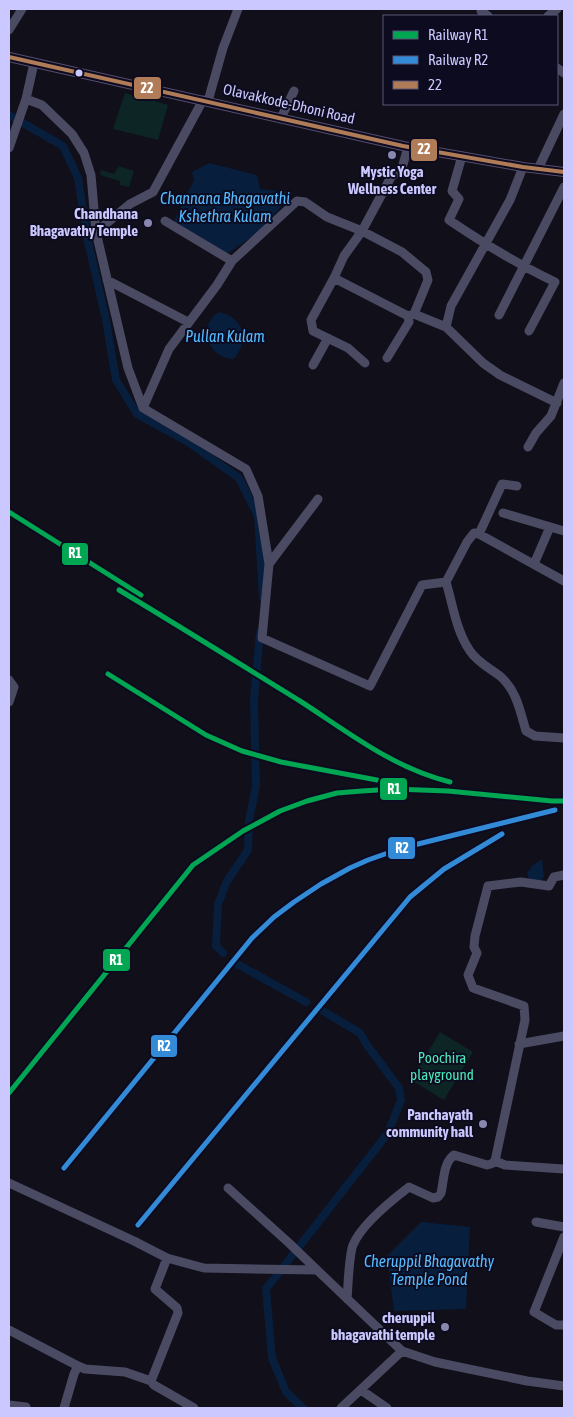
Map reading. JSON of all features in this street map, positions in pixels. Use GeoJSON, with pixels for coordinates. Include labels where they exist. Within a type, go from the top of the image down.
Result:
{"type":"FeatureCollection","features":[{"type":"Feature","properties":{"kind":"main road","name":"Olavakkode-Dhoni Road"},"geometry":{"type":"LineString","coordinates":[[9,57],[408,147],[523,167],[564,172]]}},
{"type":"Feature","properties":{"kind":"street"},"geometry":{"type":"LineString","coordinates":[[9,30],[22,9]]}},
{"type":"Feature","properties":{"kind":"street"},"geometry":{"type":"LineString","coordinates":[[96,232],[130,204],[153,192],[205,101],[238,9]]}},
{"type":"Feature","properties":{"kind":"street"},"geometry":{"type":"LineString","coordinates":[[9,148],[26,99],[34,63]]}},
{"type":"Feature","properties":{"kind":"street"},"geometry":{"type":"LineString","coordinates":[[281,118],[294,91]]}},
{"type":"Feature","properties":{"kind":"street"},"geometry":{"type":"LineString","coordinates":[[26,99],[42,105],[72,134],[84,153],[91,175],[96,232],[107,280],[128,368],[143,408],[246,469],[258,496],[269,564],[262,638],[370,686],[422,585],[446,582]]}},
{"type":"Feature","properties":{"kind":"street"},"geometry":{"type":"LineString","coordinates":[[538,168],[564,114]]}},
{"type":"Feature","properties":{"kind":"street"},"geometry":{"type":"LineString","coordinates":[[365,363],[348,348],[313,331],[311,320],[344,256],[362,231],[391,177],[402,168],[408,147]]}},
{"type":"Feature","properties":{"kind":"street"},"geometry":{"type":"LineString","coordinates":[[462,156],[452,191],[459,199],[449,220],[523,267],[555,282],[529,331]]}},
{"type":"Feature","properties":{"kind":"street"},"geometry":{"type":"LineString","coordinates":[[446,327],[451,306],[510,200],[523,167]]}},
{"type":"Feature","properties":{"kind":"street"},"geometry":{"type":"LineString","coordinates":[[499,315],[564,187]]}},
{"type":"Feature","properties":{"kind":"street"},"geometry":{"type":"LineString","coordinates":[[143,408],[169,350],[217,285],[232,261],[297,201],[305,202],[327,217],[362,231],[402,252],[426,272],[428,280],[409,322],[387,358]]}},
{"type":"Feature","properties":{"kind":"street"},"geometry":{"type":"LineString","coordinates":[[165,221],[232,261]]}},
{"type":"Feature","properties":{"kind":"street"},"geometry":{"type":"LineString","coordinates":[[334,278],[411,315],[446,327],[483,362],[500,375],[557,403]]}},
{"type":"Feature","properties":{"kind":"street"},"geometry":{"type":"LineString","coordinates":[[107,280],[188,322]]}},
{"type":"Feature","properties":{"kind":"street"},"geometry":{"type":"LineString","coordinates":[[313,365],[328,338]]}},
{"type":"Feature","properties":{"kind":"street"},"geometry":{"type":"LineString","coordinates":[[528,447],[536,433],[551,416],[564,383]]}},
{"type":"Feature","properties":{"kind":"street"},"geometry":{"type":"LineString","coordinates":[[479,534],[502,484],[517,486]]}},
{"type":"Feature","properties":{"kind":"street"},"geometry":{"type":"LineString","coordinates":[[269,564],[318,499]]}},
{"type":"Feature","properties":{"kind":"street"},"geometry":{"type":"LineString","coordinates":[[503,513],[564,531]]}},
{"type":"Feature","properties":{"kind":"street"},"geometry":{"type":"LineString","coordinates":[[534,564],[550,527]]}},
{"type":"Feature","properties":{"kind":"street"},"geometry":{"type":"LineString","coordinates":[[564,581],[474,533],[467,542],[446,582],[460,633],[470,652],[480,662],[500,676],[510,687],[517,700],[526,731],[535,736],[564,738]]}},
{"type":"Feature","properties":{"kind":"street"},"geometry":{"type":"LineString","coordinates":[[9,680],[14,687],[9,702]]}},
{"type":"Feature","properties":{"kind":"street"},"geometry":{"type":"LineString","coordinates":[[347,1299],[352,1246],[363,1231],[392,1200],[410,1187],[433,1198],[438,1197],[441,1193],[447,1162],[454,1155],[487,1165],[495,1161],[525,1020],[524,1006],[473,988],[468,975],[477,953],[474,947],[475,936],[488,886],[521,882],[549,886],[554,877],[564,875]]}},
{"type":"Feature","properties":{"kind":"street"},"geometry":{"type":"LineString","coordinates":[[519,1044],[564,1036]]}},
{"type":"Feature","properties":{"kind":"street"},"geometry":{"type":"LineString","coordinates":[[495,1161],[506,1165],[564,1169]]}},
{"type":"Feature","properties":{"kind":"street"},"geometry":{"type":"LineString","coordinates":[[9,1182],[167,1258],[204,1268],[316,1270]]}},
{"type":"Feature","properties":{"kind":"street"},"geometry":{"type":"LineString","coordinates":[[228,1188],[290,1243],[402,1351],[434,1362],[527,1381],[564,1386]]}},
{"type":"Feature","properties":{"kind":"street"},"geometry":{"type":"LineString","coordinates":[[536,1222],[564,1227]]}},
{"type":"Feature","properties":{"kind":"street"},"geometry":{"type":"LineString","coordinates":[[564,1237],[534,1312],[556,1325],[564,1325]]}},
{"type":"Feature","properties":{"kind":"street"},"geometry":{"type":"LineString","coordinates":[[151,1381],[178,1313],[177,1308],[155,1290],[167,1258]]}},
{"type":"Feature","properties":{"kind":"street"},"geometry":{"type":"LineString","coordinates":[[9,1330],[85,1369],[125,1372],[151,1381],[154,1385],[194,1408]]}},
{"type":"Feature","properties":{"kind":"street"},"geometry":{"type":"LineString","coordinates":[[341,1408],[402,1351]]}},
{"type":"Feature","properties":{"kind":"street"},"geometry":{"type":"LineString","coordinates":[[64,1408],[78,1366]]}},
{"type":"Feature","properties":{"kind":"street"},"geometry":{"type":"LineString","coordinates":[[361,1390],[387,1408]]}},
{"type":"Feature","properties":{"kind":"street"},"geometry":{"type":"LineString","coordinates":[[9,1405],[26,1407]]}},
{"type":"Feature","properties":{"kind":"green space"},"geometry":{"type":"Polygon","coordinates":[[[125,93],[168,105],[158,140],[113,129],[125,93]]]}},
{"type":"Feature","properties":{"kind":"green space"},"geometry":{"type":"Polygon","coordinates":[[[119,166],[134,171],[129,187],[120,185],[120,181],[100,175],[101,170],[114,174],[119,166]]]}},
{"type":"Feature","properties":{"kind":"green space","name":"Poochira playground"},"geometry":{"type":"Polygon","coordinates":[[[440,1032],[473,1052],[444,1100],[411,1080],[440,1032]]]}},
{"type":"Feature","properties":{"kind":"water","name":"Channana Bhagavathi Kshethra Kulam"},"geometry":{"type":"Polygon","coordinates":[[[209,163],[257,175],[260,189],[293,193],[259,232],[227,254],[174,221],[194,180],[192,172],[209,163]]]}},
{"type":"Feature","properties":{"kind":"water","name":"Pullan Kulam"},"geometry":{"type":"Polygon","coordinates":[[[219,312],[234,319],[242,330],[242,344],[234,359],[225,358],[218,354],[208,341],[208,325],[219,312]]]}},
{"type":"Feature","properties":{"kind":"water"},"geometry":{"type":"Polygon","coordinates":[[[542,859],[544,876],[541,881],[529,880],[527,873],[532,866],[542,859]]]}},
{"type":"Feature","properties":{"kind":"water","name":"Cheruppil Bhagavathy Temple Pond"},"geometry":{"type":"Polygon","coordinates":[[[421,1222],[470,1227],[466,1309],[394,1311],[387,1256],[421,1222]]]}},
{"type":"Feature","properties":{"kind":"waterway"},"geometry":{"type":"LineString","coordinates":[[9,115],[63,146],[78,178],[87,237],[106,320],[116,380],[137,414],[188,442],[239,478],[258,516],[263,598]]}},
{"type":"Feature","properties":{"kind":"waterway"},"geometry":{"type":"LineString","coordinates":[[223,953],[216,946],[218,904],[227,881],[248,850],[249,820],[256,786],[254,700],[260,632]]}},
{"type":"Feature","properties":{"kind":"waterway"},"geometry":{"type":"LineString","coordinates":[[237,964],[306,1002]]}},
{"type":"Feature","properties":{"kind":"waterway"},"geometry":{"type":"LineString","coordinates":[[303,1408],[286,1392],[272,1358],[266,1289],[388,1133],[401,1100],[399,1088],[360,1033],[323,1011]]}},
{"type":"Feature","properties":{"kind":"rail line","name":"R1"},"geometry":{"type":"LineString","coordinates":[[9,512],[141,595]]}},
{"type":"Feature","properties":{"kind":"rail line","name":"R1"},"geometry":{"type":"LineString","coordinates":[[119,590],[300,701],[372,748],[409,768],[450,782]]}},
{"type":"Feature","properties":{"kind":"rail line","name":"R1"},"geometry":{"type":"LineString","coordinates":[[108,674],[206,735],[242,751],[281,762],[377,780]]}},
{"type":"Feature","properties":{"kind":"rail line","name":"R1"},"geometry":{"type":"LineString","coordinates":[[9,1093],[193,865],[243,831],[280,811],[337,793],[393,789],[448,791],[564,801]]}},
{"type":"Feature","properties":{"kind":"rail line","name":"R2"},"geometry":{"type":"LineString","coordinates":[[64,1168],[252,938],[274,917],[294,902],[350,868],[402,848],[555,810]]}},
{"type":"Feature","properties":{"kind":"rail line","name":"R2"},"geometry":{"type":"LineString","coordinates":[[138,1225],[410,897],[444,869],[502,834]]}},
{"type":"Feature","properties":{"kind":"transit line","name":"22"},"geometry":{"type":"LineString","coordinates":[[9,57],[403,146],[523,167],[564,172]]}},
{"type":"Feature","properties":{"kind":"place","name":"Mystic Yoga Wellness Center"},"geometry":{"type":"Point","coordinates":[392,155]}},
{"type":"Feature","properties":{"kind":"place","name":"Chandhana Bhagavathy Temple"},"geometry":{"type":"Point","coordinates":[148,223]}},
{"type":"Feature","properties":{"kind":"place","name":"Panchayath community hall"},"geometry":{"type":"Point","coordinates":[483,1124]}},
{"type":"Feature","properties":{"kind":"place","name":"cheruppil bhagavathi temple"},"geometry":{"type":"Point","coordinates":[445,1327]}}]}
